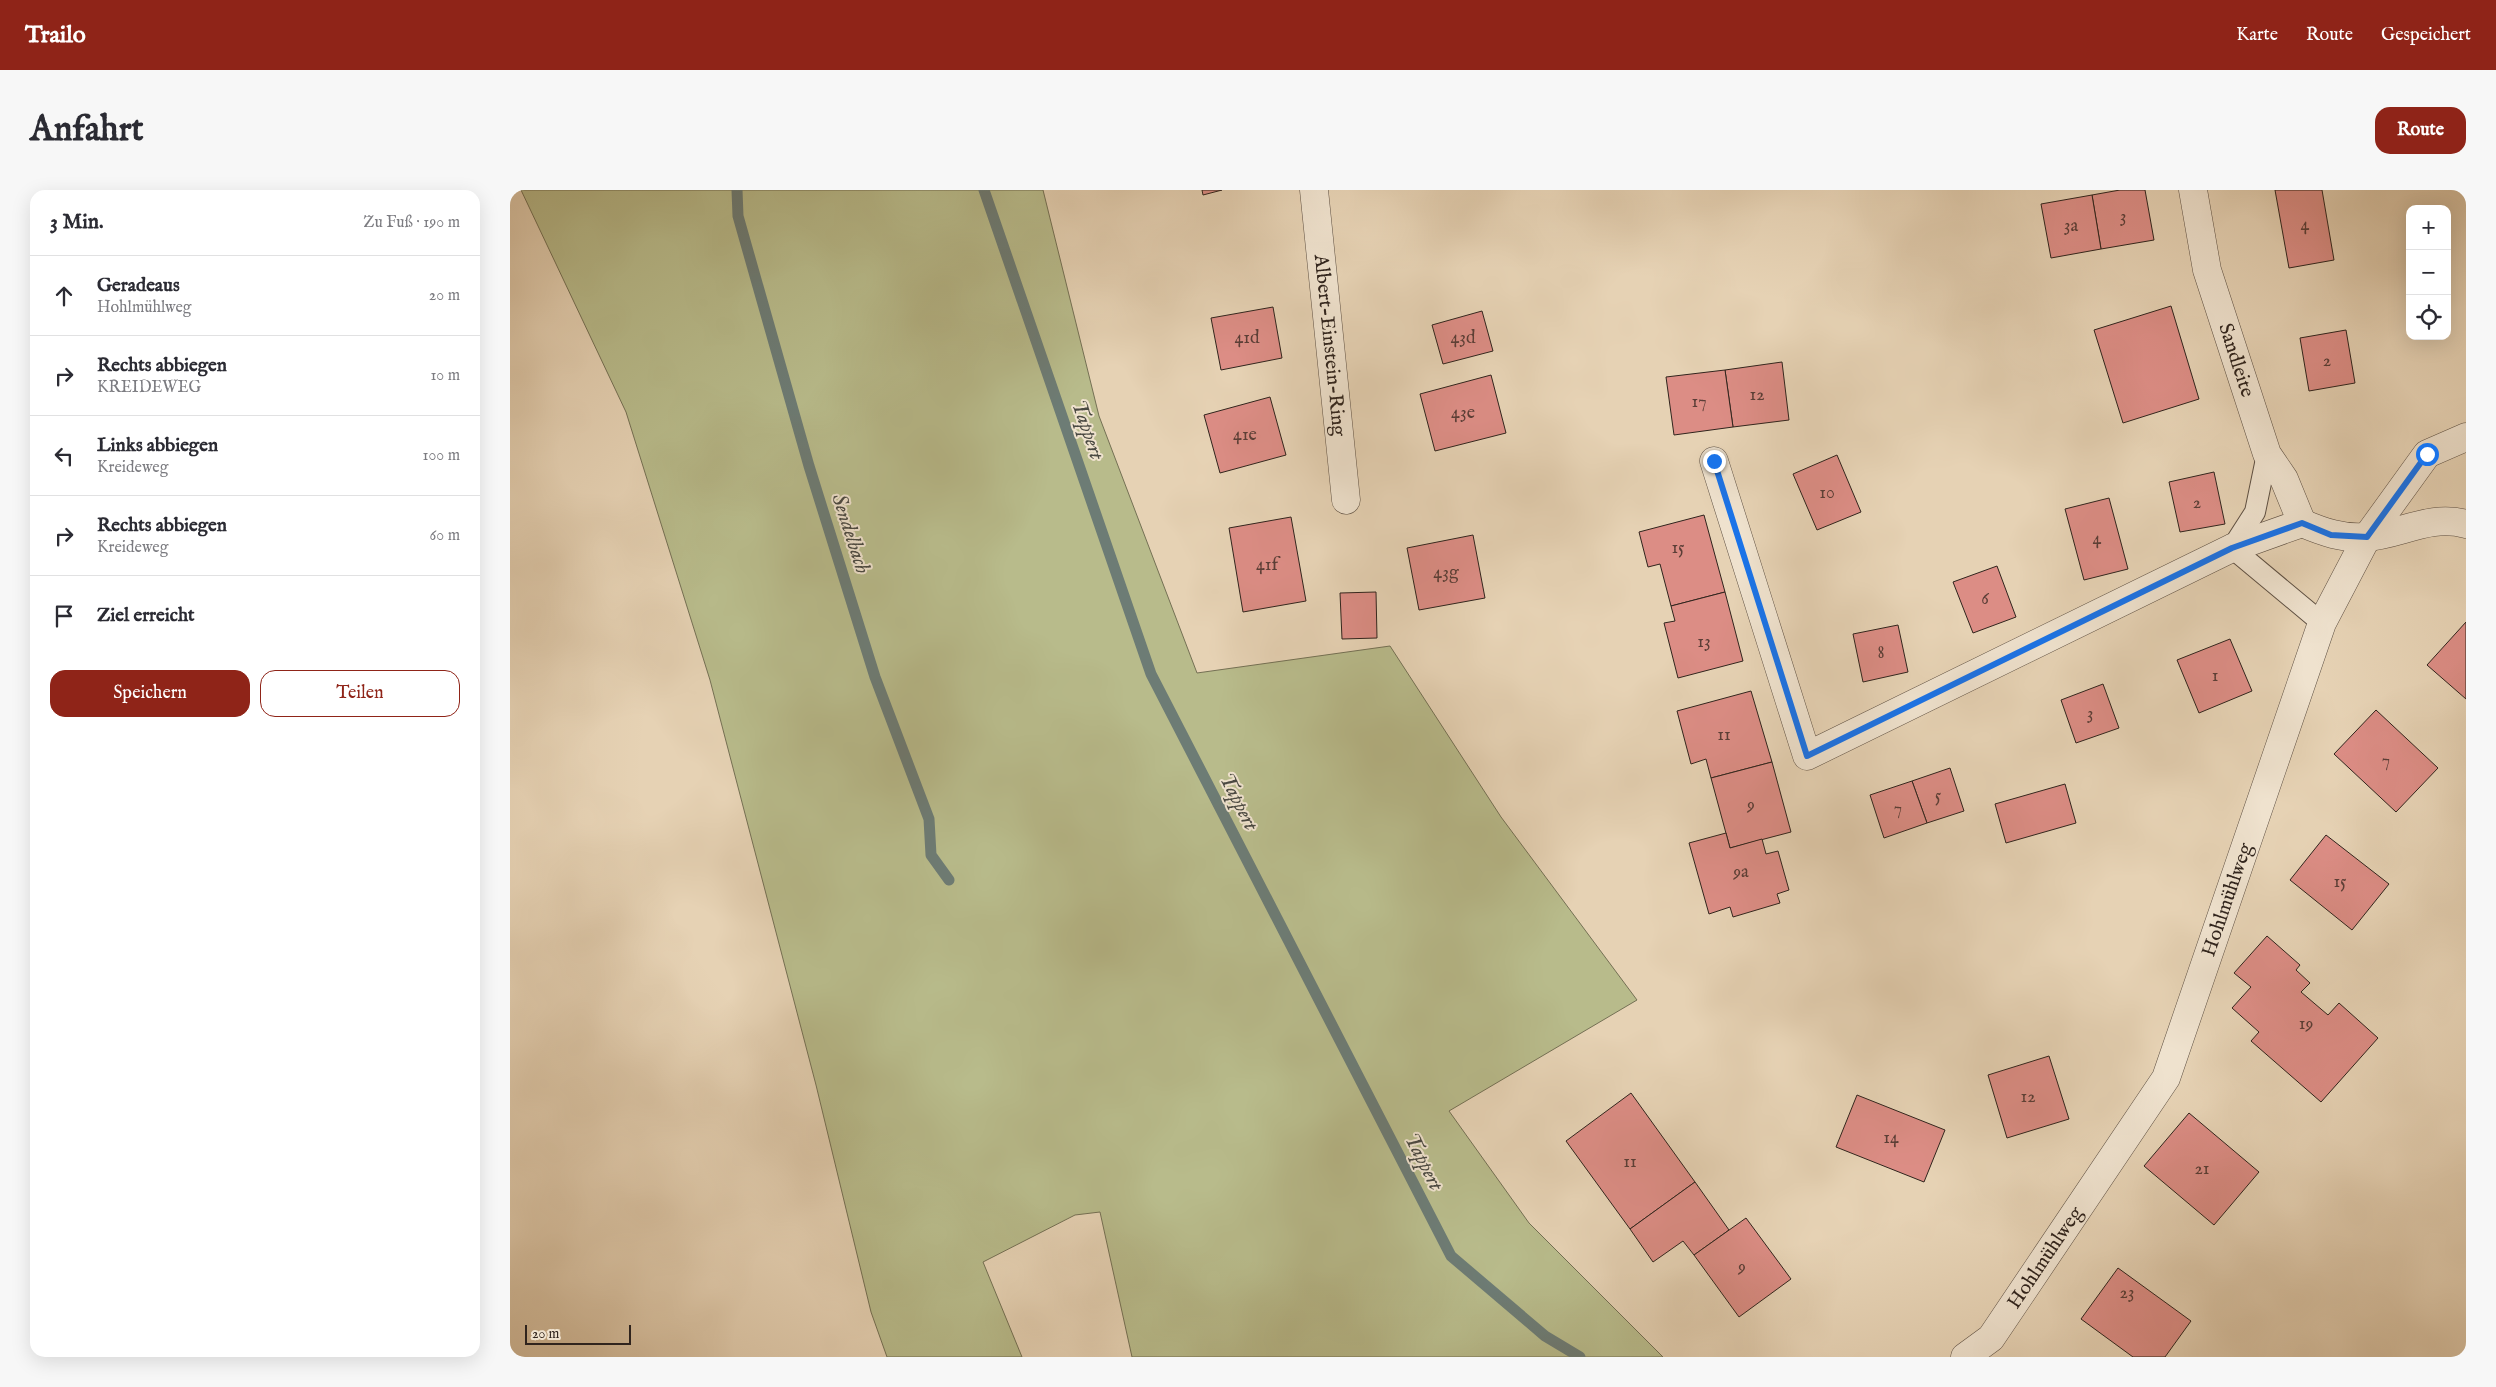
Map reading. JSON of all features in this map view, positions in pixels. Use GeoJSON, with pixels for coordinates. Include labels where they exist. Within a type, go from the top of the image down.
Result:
{"type":"FeatureCollection","features":[{"type":"Feature","properties":{"kind":"street","name":"Albert-Einstein-Ring"},"geometry":{"type":"LineString","coordinates":[[1314,190],[1346,500]]}},
{"type":"Feature","properties":{"kind":"street","name":"Sandleite"},"geometry":{"type":"LineString","coordinates":[[2193,190],[2207,270],[2267,454],[2284,479],[2302,523]]}},
{"type":"Feature","properties":{"kind":"street","name":"Hohlmühlweg"},"geometry":{"type":"LineString","coordinates":[[1965,1357],[1991,1338],[2166,1078],[2322,623],[2367,537],[2427,454],[2466,437]]}},
{"type":"Feature","properties":{"kind":"street"},"geometry":{"type":"LineString","coordinates":[[1714,461],[1807,756],[2232,548],[2302,523],[2331,535],[2367,537],[2417,524],[2456,521],[2466,524]]}},
{"type":"Feature","properties":{"kind":"lane"},"geometry":{"type":"LineString","coordinates":[[2267,454],[2255,512],[2232,548],[2322,623]]}},
{"type":"Feature","properties":{"kind":"green space"},"geometry":{"type":"Polygon","coordinates":[[[521,190],[1043,190],[1099,416],[1197,673],[1390,646],[1501,817],[1637,1000],[1449,1111],[1529,1223],[1663,1357],[1132,1357],[1100,1212],[1075,1215],[983,1262],[1022,1357],[887,1357],[871,1312],[816,1085],[710,680],[626,412],[521,190]]]}},
{"type":"Feature","properties":{"kind":"building"},"geometry":{"type":"Polygon","coordinates":[[[1202,190],[1222,190],[1203,195],[1202,190]]]}},
{"type":"Feature","properties":{"kind":"building"},"geometry":{"type":"Polygon","coordinates":[[[2120,190],[2145,190],[2154,240],[2101,249],[2092,195],[2120,190]]]}},
{"type":"Feature","properties":{"kind":"building"},"geometry":{"type":"Polygon","coordinates":[[[2275,190],[2322,190],[2334,260],[2289,268],[2275,190]]]}},
{"type":"Feature","properties":{"kind":"building"},"geometry":{"type":"Polygon","coordinates":[[[2092,195],[2101,249],[2051,258],[2041,204],[2092,195]]]}},
{"type":"Feature","properties":{"kind":"building"},"geometry":{"type":"Polygon","coordinates":[[[2171,306],[2199,399],[2123,423],[2094,330],[2171,306]]]}},
{"type":"Feature","properties":{"kind":"building"},"geometry":{"type":"Polygon","coordinates":[[[1273,307],[1282,358],[1221,370],[1211,318],[1273,307]]]}},
{"type":"Feature","properties":{"kind":"building"},"geometry":{"type":"Polygon","coordinates":[[[1482,311],[1493,351],[1443,364],[1432,325],[1482,311]]]}},
{"type":"Feature","properties":{"kind":"building"},"geometry":{"type":"Polygon","coordinates":[[[2346,330],[2355,383],[2309,391],[2300,338],[2346,330]]]}},
{"type":"Feature","properties":{"kind":"building"},"geometry":{"type":"Polygon","coordinates":[[[1782,362],[1789,420],[1733,427],[1725,370],[1782,362]]]}},
{"type":"Feature","properties":{"kind":"building"},"geometry":{"type":"Polygon","coordinates":[[[1725,370],[1733,427],[1674,435],[1666,377],[1725,370]]]}},
{"type":"Feature","properties":{"kind":"building"},"geometry":{"type":"Polygon","coordinates":[[[1491,375],[1506,433],[1435,451],[1420,394],[1491,375]]]}},
{"type":"Feature","properties":{"kind":"building"},"geometry":{"type":"Polygon","coordinates":[[[1270,397],[1286,455],[1220,473],[1204,415],[1270,397]]]}},
{"type":"Feature","properties":{"kind":"building"},"geometry":{"type":"Polygon","coordinates":[[[1837,455],[1861,512],[1817,530],[1793,474],[1837,455]]]}},
{"type":"Feature","properties":{"kind":"building"},"geometry":{"type":"Polygon","coordinates":[[[2214,472],[2225,524],[2180,532],[2169,482],[2214,472]]]}},
{"type":"Feature","properties":{"kind":"building"},"geometry":{"type":"Polygon","coordinates":[[[2109,498],[2128,569],[2084,580],[2065,509],[2109,498]]]}},
{"type":"Feature","properties":{"kind":"building"},"geometry":{"type":"Polygon","coordinates":[[[1704,515],[1725,592],[1671,606],[1660,564],[1648,567],[1639,532],[1704,515]]]}},
{"type":"Feature","properties":{"kind":"building"},"geometry":{"type":"Polygon","coordinates":[[[1291,517],[1306,601],[1243,612],[1229,528],[1291,517]]]}},
{"type":"Feature","properties":{"kind":"building"},"geometry":{"type":"Polygon","coordinates":[[[1473,535],[1485,598],[1419,610],[1407,548],[1473,535]]]}},
{"type":"Feature","properties":{"kind":"building"},"geometry":{"type":"Polygon","coordinates":[[[1997,566],[2016,617],[1973,633],[1953,582],[1997,566]]]}},
{"type":"Feature","properties":{"kind":"building"},"geometry":{"type":"Polygon","coordinates":[[[1376,592],[1377,638],[1342,639],[1340,593],[1376,592]]]}},
{"type":"Feature","properties":{"kind":"building"},"geometry":{"type":"Polygon","coordinates":[[[1725,592],[1743,661],[1678,678],[1664,623],[1675,621],[1671,606],[1725,592]]]}},
{"type":"Feature","properties":{"kind":"building"},"geometry":{"type":"Polygon","coordinates":[[[2466,622],[2466,699],[2427,665],[2466,622]]]}},
{"type":"Feature","properties":{"kind":"building"},"geometry":{"type":"Polygon","coordinates":[[[1898,625],[1908,672],[1863,682],[1853,634],[1898,625]]]}},
{"type":"Feature","properties":{"kind":"building"},"geometry":{"type":"Polygon","coordinates":[[[2230,639],[2252,691],[2199,713],[2177,660],[2230,639]]]}},
{"type":"Feature","properties":{"kind":"building"},"geometry":{"type":"Polygon","coordinates":[[[2103,684],[2119,728],[2076,743],[2061,700],[2103,684]]]}},
{"type":"Feature","properties":{"kind":"building"},"geometry":{"type":"Polygon","coordinates":[[[1751,691],[1772,762],[1711,778],[1706,759],[1691,764],[1677,711],[1751,691]]]}},
{"type":"Feature","properties":{"kind":"building"},"geometry":{"type":"Polygon","coordinates":[[[2376,710],[2438,768],[2396,812],[2334,754],[2376,710]]]}},
{"type":"Feature","properties":{"kind":"building"},"geometry":{"type":"Polygon","coordinates":[[[1772,762],[1791,832],[1730,848],[1711,778],[1772,762]]]}},
{"type":"Feature","properties":{"kind":"building"},"geometry":{"type":"Polygon","coordinates":[[[1950,768],[1964,811],[1927,823],[1912,781],[1950,768]]]}},
{"type":"Feature","properties":{"kind":"building"},"geometry":{"type":"Polygon","coordinates":[[[1912,781],[1927,823],[1884,838],[1870,795],[1912,781]]]}},
{"type":"Feature","properties":{"kind":"building"},"geometry":{"type":"Polygon","coordinates":[[[2065,784],[2076,823],[2006,843],[1995,804],[2065,784]]]}},
{"type":"Feature","properties":{"kind":"building"},"geometry":{"type":"Polygon","coordinates":[[[1726,833],[1730,848],[1762,839],[1766,854],[1778,851],[1789,890],[1777,894],[1780,903],[1733,917],[1730,907],[1709,914],[1689,843],[1726,833]]]}},
{"type":"Feature","properties":{"kind":"building"},"geometry":{"type":"Polygon","coordinates":[[[2326,835],[2389,884],[2352,930],[2290,880],[2326,835]]]}},
{"type":"Feature","properties":{"kind":"building"},"geometry":{"type":"Polygon","coordinates":[[[2267,936],[2300,965],[2296,970],[2310,983],[2301,992],[2328,1015],[2339,1003],[2378,1038],[2321,1102],[2251,1041],[2259,1032],[2232,1008],[2251,987],[2234,973],[2267,936]]]}},
{"type":"Feature","properties":{"kind":"building"},"geometry":{"type":"Polygon","coordinates":[[[2049,1056],[2069,1119],[2007,1138],[1988,1075],[2049,1056]]]}},
{"type":"Feature","properties":{"kind":"building"},"geometry":{"type":"Polygon","coordinates":[[[1631,1093],[1695,1182],[1630,1229],[1566,1141],[1631,1093]]]}},
{"type":"Feature","properties":{"kind":"building"},"geometry":{"type":"Polygon","coordinates":[[[1857,1095],[1945,1130],[1924,1182],[1836,1147],[1857,1095]]]}},
{"type":"Feature","properties":{"kind":"building"},"geometry":{"type":"Polygon","coordinates":[[[2189,1113],[2259,1172],[2214,1225],[2144,1166],[2189,1113]]]}},
{"type":"Feature","properties":{"kind":"building"},"geometry":{"type":"Polygon","coordinates":[[[1695,1182],[1729,1230],[1694,1255],[1683,1241],[1653,1262],[1630,1229],[1695,1182]]]}},
{"type":"Feature","properties":{"kind":"building"},"geometry":{"type":"Polygon","coordinates":[[[1746,1218],[1791,1279],[1739,1317],[1694,1255],[1746,1218]]]}},
{"type":"Feature","properties":{"kind":"building"},"geometry":{"type":"Polygon","coordinates":[[[2118,1268],[2191,1321],[2165,1357],[2133,1357],[2081,1319],[2118,1268]]]}},
{"type":"Feature","properties":{"kind":"waterway","name":"Sendelbach"},"geometry":{"type":"LineString","coordinates":[[737,190],[738,216],[809,466],[875,677],[929,819],[931,855],[949,880]]}},
{"type":"Feature","properties":{"kind":"waterway","name":"Tappert"},"geometry":{"type":"LineString","coordinates":[[984,190],[1151,674],[1451,1256],[1545,1336],[1580,1357]]}},
{"type":"Feature","properties":{"kind":"route"},"geometry":{"type":"LineString","coordinates":[[1714,461],[1807,756],[2232,548],[2302,523],[2331,535],[2367,537],[2427,454]]}}]}
